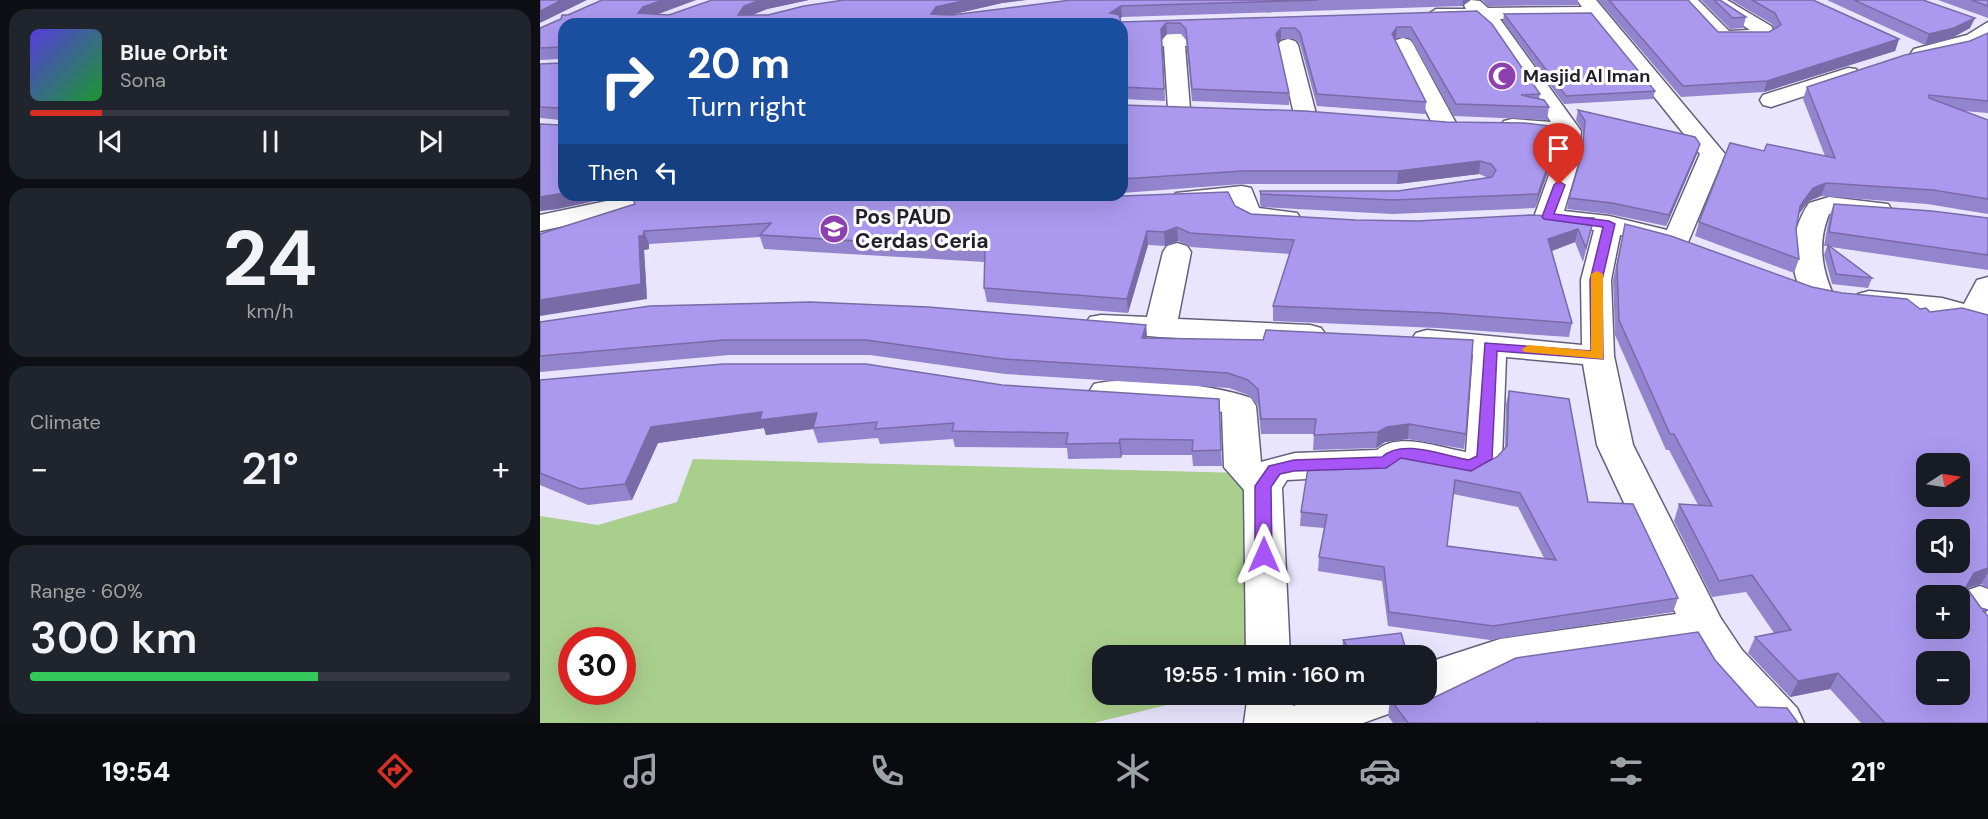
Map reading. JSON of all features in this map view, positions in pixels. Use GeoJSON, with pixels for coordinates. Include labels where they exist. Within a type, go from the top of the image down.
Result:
{"type":"FeatureCollection","features":[{"type":"Feature","properties":{"kind":"street"},"geometry":{"type":"LineString","coordinates":[[1467,0],[1499,29],[1563,118],[1569,131],[1570,150],[1548,217]]}},
{"type":"Feature","properties":{"kind":"street"},"geometry":{"type":"LineString","coordinates":[[1688,0],[1745,55]]}},
{"type":"Feature","properties":{"kind":"street"},"geometry":{"type":"LineString","coordinates":[[1714,0],[1764,30],[1766,35],[1724,37]]}},
{"type":"Feature","properties":{"kind":"street"},"geometry":{"type":"LineString","coordinates":[[1422,15],[1590,6],[1713,154],[1687,245],[1609,224],[1548,217],[1518,218]]}},
{"type":"Feature","properties":{"kind":"street"},"geometry":{"type":"LineString","coordinates":[[1128,25],[1234,20]]}},
{"type":"Feature","properties":{"kind":"street"},"geometry":{"type":"LineString","coordinates":[[1968,20],[1988,27]]}},
{"type":"Feature","properties":{"kind":"street"},"geometry":{"type":"LineString","coordinates":[[1909,51],[1974,39],[1988,27]]}},
{"type":"Feature","properties":{"kind":"street"},"geometry":{"type":"LineString","coordinates":[[1418,123],[1455,125],[1396,38],[1499,29]]}},
{"type":"Feature","properties":{"kind":"street"},"geometry":{"type":"LineString","coordinates":[[1128,42],[1251,37]]}},
{"type":"Feature","properties":{"kind":"street"},"geometry":{"type":"LineString","coordinates":[[1287,39],[1306,114]]}},
{"type":"Feature","properties":{"kind":"street"},"geometry":{"type":"LineString","coordinates":[[1174,40],[1178,109]]}},
{"type":"Feature","properties":{"kind":"street"},"geometry":{"type":"LineString","coordinates":[[1771,100],[1871,67]]}},
{"type":"Feature","properties":{"kind":"street"},"geometry":{"type":"LineString","coordinates":[[1493,125],[1569,131]]}},
{"type":"Feature","properties":{"kind":"street"},"geometry":{"type":"LineString","coordinates":[[1157,200],[1269,192]]}},
{"type":"Feature","properties":{"kind":"street"},"geometry":{"type":"LineString","coordinates":[[1242,194],[1245,211],[1252,217],[1318,222]]}},
{"type":"Feature","properties":{"kind":"street"},"geometry":{"type":"LineString","coordinates":[[540,223],[644,201]]}},
{"type":"Feature","properties":{"kind":"street"},"geometry":{"type":"LineString","coordinates":[[1817,292],[1807,256],[1810,227],[1816,210],[1821,207],[1834,206],[1904,212]]}},
{"type":"Feature","properties":{"kind":"street"},"geometry":{"type":"LineString","coordinates":[[1609,224],[1596,280],[1598,356],[1615,445],[1704,628],[1726,663],[1780,723]]}},
{"type":"Feature","properties":{"kind":"street"},"geometry":{"type":"LineString","coordinates":[[1160,328],[1177,252]]}},
{"type":"Feature","properties":{"kind":"street"},"geometry":{"type":"LineString","coordinates":[[1788,283],[1817,292],[1942,307],[1981,317],[1988,285]]}},
{"type":"Feature","properties":{"kind":"street"},"geometry":{"type":"LineString","coordinates":[[1071,322],[1334,336]]}},
{"type":"Feature","properties":{"kind":"street"},"geometry":{"type":"LineString","coordinates":[[1403,339],[1598,356]]}},
{"type":"Feature","properties":{"kind":"street"},"geometry":{"type":"LineString","coordinates":[[1268,645],[1263,486],[1275,470],[1294,466],[1386,462],[1395,454],[1401,453],[1471,466],[1484,459],[1490,346]]}},
{"type":"Feature","properties":{"kind":"street"},"geometry":{"type":"LineString","coordinates":[[1073,390],[1210,399],[1228,401],[1239,406],[1243,467],[1263,486]]}},
{"type":"Feature","properties":{"kind":"street"},"geometry":{"type":"LineString","coordinates":[[1437,678],[1500,657],[1704,628]]}},
{"type":"Feature","properties":{"kind":"street"},"geometry":{"type":"LineString","coordinates":[[1268,723],[1270,705]]}},
{"type":"Feature","properties":{"kind":"street"},"geometry":{"type":"LineString","coordinates":[[1319,721],[1360,705]]}},
{"type":"Feature","properties":{"kind":"green space"},"geometry":{"type":"Polygon","coordinates":[[[693,459],[1246,473],[1246,645],[1092,645],[1092,705],[1167,705],[1094,723],[540,723],[540,516],[598,525],[677,502],[693,459]]]}},
{"type":"Feature","properties":{"kind":"building"},"geometry":{"type":"Polygon","coordinates":[[[540,0],[562,0],[540,11],[540,0]]]}},
{"type":"Feature","properties":{"kind":"building"},"geometry":{"type":"Polygon","coordinates":[[[602,0],[663,0],[643,7],[638,13],[669,15],[712,0],[760,0],[744,6],[738,15],[768,15],[804,6],[844,0],[967,0],[936,7],[931,14],[952,15],[1071,0],[1318,0],[1121,6],[1110,13],[1119,15],[1120,18],[561,18],[562,15],[568,15],[602,0]]]}},
{"type":"Feature","properties":{"kind":"building"},"geometry":{"type":"Polygon","coordinates":[[[1609,0],[1688,0],[1718,32],[1769,32],[1781,25],[1775,13],[1752,0],[1813,0],[1899,39],[1767,81],[1683,86],[1609,0]]]}},
{"type":"Feature","properties":{"kind":"building"},"geometry":{"type":"Polygon","coordinates":[[[1714,0],[1720,0],[1746,17],[1733,18],[1714,0]]]}},
{"type":"Feature","properties":{"kind":"building"},"geometry":{"type":"Polygon","coordinates":[[[1854,0],[1923,0],[1975,18],[1954,28],[1929,34],[1854,0]]]}},
{"type":"Feature","properties":{"kind":"building"},"geometry":{"type":"Polygon","coordinates":[[[1971,0],[1988,0],[1988,6],[1971,0]]]}},
{"type":"Feature","properties":{"kind":"building"},"geometry":{"type":"Polygon","coordinates":[[[1477,11],[1492,24],[1540,94],[1521,95],[1544,100],[1549,107],[1456,104],[1411,27],[1397,27],[1392,34],[1426,102],[1317,94],[1300,33],[1295,28],[1281,28],[1276,34],[1289,93],[1192,89],[1186,29],[1180,23],[1166,23],[1161,29],[1164,89],[1128,87],[1128,22],[1477,11]]]}},
{"type":"Feature","properties":{"kind":"building"},"geometry":{"type":"Polygon","coordinates":[[[1591,13],[1655,91],[1566,96],[1504,14],[1591,13]]]}},
{"type":"Feature","properties":{"kind":"building"},"geometry":{"type":"Polygon","coordinates":[[[558,20],[558,47],[540,48],[540,28],[558,20]]]}},
{"type":"Feature","properties":{"kind":"building"},"geometry":{"type":"Polygon","coordinates":[[[1988,33],[1988,101],[1929,95],[1929,98],[1988,120],[1988,199],[1933,190],[1826,183],[1813,188],[1800,206],[1796,229],[1799,259],[1699,222],[1730,143],[1764,151],[1767,144],[1835,158],[1807,87],[1905,55],[1970,41],[1988,33]]]}},
{"type":"Feature","properties":{"kind":"building"},"geometry":{"type":"Polygon","coordinates":[[[558,63],[558,108],[540,107],[540,64],[558,63]]]}},
{"type":"Feature","properties":{"kind":"building"},"geometry":{"type":"Polygon","coordinates":[[[1128,105],[1305,111],[1446,122],[1525,123],[1557,127],[1553,151],[1538,194],[1393,200],[1261,194],[1260,191],[1398,191],[1492,177],[1496,170],[1491,164],[1480,161],[1398,171],[1242,171],[1128,179],[1128,105]]]}},
{"type":"Feature","properties":{"kind":"building"},"geometry":{"type":"Polygon","coordinates":[[[1578,110],[1695,137],[1700,144],[1669,215],[1612,203],[1569,198],[1582,154],[1585,121],[1578,110]]]}},
{"type":"Feature","properties":{"kind":"building"},"geometry":{"type":"Polygon","coordinates":[[[540,124],[558,125],[558,194],[540,197],[540,124]]]}},
{"type":"Feature","properties":{"kind":"building"},"geometry":{"type":"Polygon","coordinates":[[[1228,192],[1235,206],[1251,214],[1355,220],[1417,221],[1530,215],[1594,218],[1586,248],[1578,229],[1548,239],[1572,323],[1440,313],[1273,306],[1294,240],[1190,233],[1177,227],[1164,232],[1147,231],[1127,299],[984,288],[985,249],[760,235],[771,223],[644,231],[643,236],[639,236],[641,284],[540,300],[540,234],[635,204],[634,201],[1128,201],[1128,196],[1228,192]]]}},
{"type":"Feature","properties":{"kind":"building"},"geometry":{"type":"Polygon","coordinates":[[[1834,204],[1932,211],[1988,218],[1988,255],[1829,232],[1834,204]]]}},
{"type":"Feature","properties":{"kind":"building"},"geometry":{"type":"Polygon","coordinates":[[[1625,224],[1671,236],[1812,287],[1842,293],[1907,299],[1920,309],[1926,308],[1930,312],[1962,308],[1988,315],[1988,568],[1974,573],[1967,585],[1916,585],[1916,639],[1970,639],[1970,593],[1981,608],[1988,610],[1983,611],[1988,616],[1988,723],[1885,723],[1838,673],[1798,681],[1755,637],[1791,630],[1752,575],[1719,581],[1679,504],[1712,506],[1674,434],[1670,434],[1619,320],[1617,266],[1625,224]]]}},
{"type":"Feature","properties":{"kind":"building"},"geometry":{"type":"Polygon","coordinates":[[[1828,245],[1872,278],[1836,274],[1828,245]]]}},
{"type":"Feature","properties":{"kind":"building"},"geometry":{"type":"Polygon","coordinates":[[[810,302],[928,307],[1146,325],[1142,338],[1263,340],[1266,330],[1473,340],[1466,434],[1409,424],[1387,427],[1378,432],[1314,435],[1316,419],[1261,419],[1258,389],[1248,380],[1228,373],[1003,359],[866,340],[724,340],[540,356],[540,322],[650,306],[810,302]]]}},
{"type":"Feature","properties":{"kind":"building"},"geometry":{"type":"Polygon","coordinates":[[[723,364],[866,364],[1002,385],[1219,399],[1221,450],[1192,451],[1193,440],[1120,439],[1119,443],[1066,444],[1068,433],[952,431],[954,423],[875,429],[877,422],[813,428],[817,413],[760,420],[762,412],[651,427],[625,484],[580,489],[540,473],[540,380],[723,364]]]}},
{"type":"Feature","properties":{"kind":"building"},"geometry":{"type":"Polygon","coordinates":[[[1509,391],[1569,399],[1588,502],[1633,504],[1678,598],[1493,626],[1389,612],[1384,567],[1319,557],[1327,515],[1301,512],[1308,468],[1387,464],[1406,455],[1459,466],[1485,463],[1497,457],[1507,446],[1509,391]],[[1455,480],[1447,546],[1556,560],[1520,493],[1455,480]]]}},
{"type":"Feature","properties":{"kind":"building"},"geometry":{"type":"Polygon","coordinates":[[[1698,632],[1715,660],[1757,707],[1787,708],[1798,723],[1408,723],[1394,705],[1437,705],[1437,696],[1516,658],[1698,632]]]}},
{"type":"Feature","properties":{"kind":"building"},"geometry":{"type":"Polygon","coordinates":[[[1401,633],[1405,645],[1346,645],[1343,640],[1401,633]]]}},
{"type":"Feature","properties":{"kind":"slow traffic"},"geometry":{"type":"LineString","coordinates":[[1529,349],[1598,356],[1597,274]]}},
{"type":"Feature","properties":{"kind":"place","name":"Masjid Al Iman"},"geometry":{"type":"Point","coordinates":[1502,76]}},
{"type":"Feature","properties":{"kind":"place","name":"Pos PAUD Cerdas Ceria"},"geometry":{"type":"Point","coordinates":[834,229]}},
{"type":"Feature","properties":{"kind":"route"},"geometry":{"type":"LineString","coordinates":[[1264,555],[1263,486],[1275,470],[1294,466],[1386,462],[1395,454],[1401,453],[1471,466],[1484,459],[1490,346],[1598,356],[1596,280],[1609,224],[1548,217],[1559,185]]}}]}
